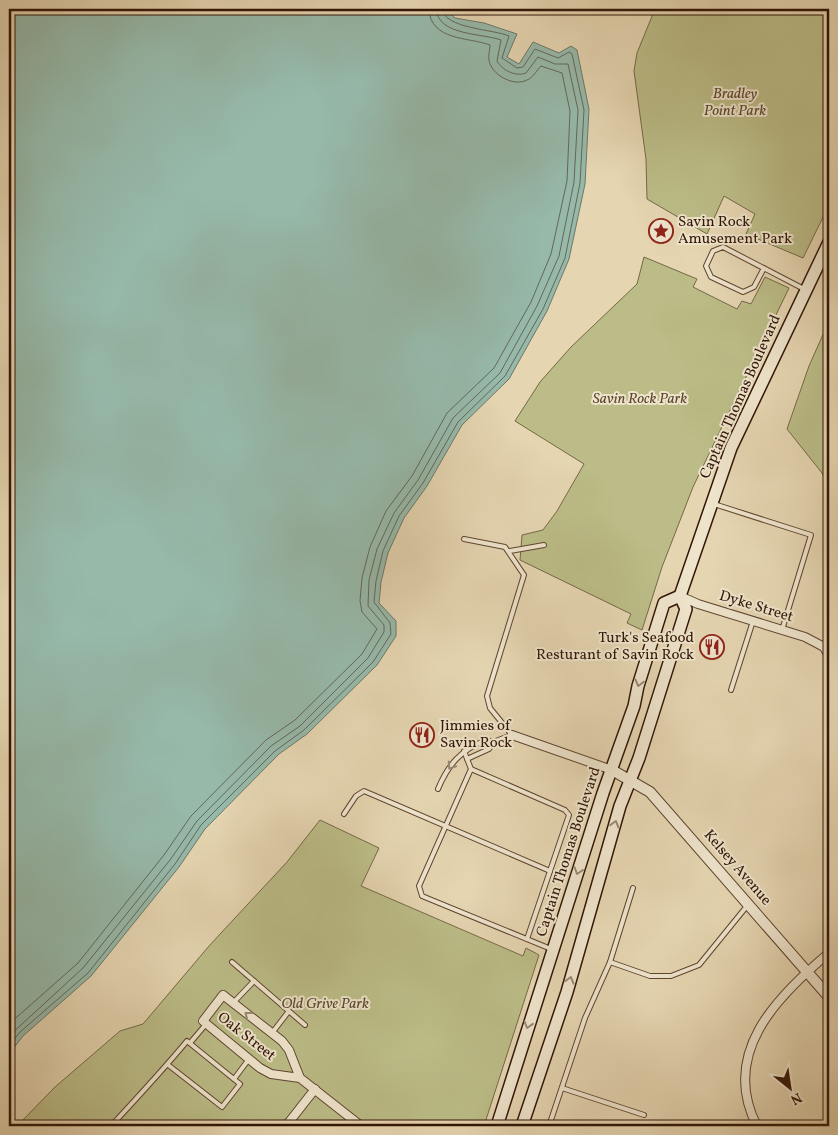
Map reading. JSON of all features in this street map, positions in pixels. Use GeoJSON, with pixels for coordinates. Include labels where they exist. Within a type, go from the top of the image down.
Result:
{"type":"FeatureCollection","features":[{"type":"Feature","properties":{"kind":"main road","name":"Captain Thomas Boulevard"},"geometry":{"type":"LineString","coordinates":[[522,1126],[567,992],[620,806],[686,609],[680,596],[711,503],[743,420],[829,242]]}},
{"type":"Feature","properties":{"kind":"main road","name":"Captain Thomas Boulevard"},"geometry":{"type":"LineString","coordinates":[[497,1126],[552,950],[634,706],[638,686],[664,603],[680,596]]}},
{"type":"Feature","properties":{"kind":"street","name":"Dyke Street"},"geometry":{"type":"LineString","coordinates":[[680,596],[805,637],[824,648],[829,656]]}},
{"type":"Feature","properties":{"kind":"street"},"geometry":{"type":"LineString","coordinates":[[512,735],[612,770]]}},
{"type":"Feature","properties":{"kind":"street","name":"Kelsey Avenue"},"geometry":{"type":"LineString","coordinates":[[612,770],[650,792],[829,998]]}},
{"type":"Feature","properties":{"kind":"street"},"geometry":{"type":"LineString","coordinates":[[757,1126],[746,1098],[743,1082],[745,1064],[761,1026],[775,1007],[807,971],[829,953]]}},
{"type":"Feature","properties":{"kind":"street","name":"Oak Street"},"geometry":{"type":"LineString","coordinates":[[300,1078],[289,1050],[272,1033],[223,995],[203,1021],[206,1024],[271,1074],[300,1078],[362,1126]]}},
{"type":"Feature","properties":{"kind":"street"},"geometry":{"type":"LineString","coordinates":[[286,1126],[315,1089]]}},
{"type":"Feature","properties":{"kind":"lane"},"geometry":{"type":"LineString","coordinates":[[764,268],[754,287],[743,292],[711,277],[706,266],[713,251],[723,246],[806,290]]}},
{"type":"Feature","properties":{"kind":"lane"},"geometry":{"type":"LineString","coordinates":[[711,503],[811,535],[782,630]]}},
{"type":"Feature","properties":{"kind":"lane"},"geometry":{"type":"LineString","coordinates":[[438,789],[451,764],[464,750],[487,740],[493,742],[512,735],[490,708],[487,696],[524,575],[510,551],[499,545],[464,539]]}},
{"type":"Feature","properties":{"kind":"lane"},"geometry":{"type":"LineString","coordinates":[[510,551],[544,545]]}},
{"type":"Feature","properties":{"kind":"lane"},"geometry":{"type":"LineString","coordinates":[[731,690],[753,621]]}},
{"type":"Feature","properties":{"kind":"lane"},"geometry":{"type":"LineString","coordinates":[[467,759],[489,749],[493,742]]}},
{"type":"Feature","properties":{"kind":"lane"},"geometry":{"type":"LineString","coordinates":[[464,750],[470,769],[419,886],[422,896],[552,950]]}},
{"type":"Feature","properties":{"kind":"lane"},"geometry":{"type":"LineString","coordinates":[[470,769],[567,812],[568,815],[527,939]]}},
{"type":"Feature","properties":{"kind":"lane"},"geometry":{"type":"LineString","coordinates":[[344,814],[356,796],[364,791],[550,871]]}},
{"type":"Feature","properties":{"kind":"lane"},"geometry":{"type":"LineString","coordinates":[[548,1126],[585,1018],[610,962],[632,888]]}},
{"type":"Feature","properties":{"kind":"lane"},"geometry":{"type":"LineString","coordinates":[[610,962],[650,976],[671,976],[698,965],[749,905]]}},
{"type":"Feature","properties":{"kind":"lane"},"geometry":{"type":"LineString","coordinates":[[232,962],[305,1025]]}},
{"type":"Feature","properties":{"kind":"lane"},"geometry":{"type":"LineString","coordinates":[[233,1003],[254,980]]}},
{"type":"Feature","properties":{"kind":"lane"},"geometry":{"type":"LineString","coordinates":[[272,1033],[289,1011]]}},
{"type":"Feature","properties":{"kind":"lane"},"geometry":{"type":"LineString","coordinates":[[190,1043],[206,1024]]}},
{"type":"Feature","properties":{"kind":"lane"},"geometry":{"type":"LineString","coordinates":[[112,1126],[187,1041],[240,1084],[222,1107],[168,1064]]}},
{"type":"Feature","properties":{"kind":"lane"},"geometry":{"type":"LineString","coordinates":[[234,1079],[250,1059]]}},
{"type":"Feature","properties":{"kind":"lane"},"geometry":{"type":"LineString","coordinates":[[562,1088],[644,1115]]}},
{"type":"Feature","properties":{"kind":"green space","name":"Bradley Point Park"},"geometry":{"type":"Polygon","coordinates":[[[655,9],[829,9],[829,205],[803,258],[746,234],[755,214],[724,196],[707,234],[647,199],[646,159],[634,71],[637,53],[655,9]]]}},
{"type":"Feature","properties":{"kind":"green space","name":"Savin Rock Park"},"geometry":{"type":"Polygon","coordinates":[[[644,257],[697,279],[693,287],[737,309],[742,301],[751,304],[765,277],[789,288],[693,487],[662,567],[642,630],[627,623],[631,614],[520,560],[522,535],[543,530],[557,511],[584,464],[515,421],[540,382],[571,347],[637,284],[644,257]]]}},
{"type":"Feature","properties":{"kind":"green space"},"geometry":{"type":"Polygon","coordinates":[[[829,321],[829,487],[822,473],[787,429],[809,366],[829,321]]]}},
{"type":"Feature","properties":{"kind":"green space","name":"Old Grive Park"},"geometry":{"type":"Polygon","coordinates":[[[320,820],[379,848],[361,886],[523,956],[526,948],[539,955],[484,1126],[17,1126],[55,1087],[120,1031],[143,1024],[209,946],[287,862],[320,820]]]}},
{"type":"Feature","properties":{"kind":"water"},"geometry":{"type":"Polygon","coordinates":[[[9,9],[446,9],[455,18],[484,23],[517,34],[507,57],[519,64],[533,42],[559,53],[571,46],[577,50],[589,109],[585,184],[569,259],[547,311],[509,379],[462,425],[427,486],[404,518],[388,553],[381,582],[379,603],[396,621],[396,636],[377,665],[307,734],[279,754],[205,829],[179,867],[91,976],[23,1036],[9,1054],[9,9]]]}},
{"type":"Feature","properties":{"kind":"place","name":"Savin Rock Amusement Park"},"geometry":{"type":"Point","coordinates":[661,231]}},
{"type":"Feature","properties":{"kind":"place","name":"Turk's Seafood Resturant of Savin Rock"},"geometry":{"type":"Point","coordinates":[712,647]}},
{"type":"Feature","properties":{"kind":"place","name":"Jimmies of Savin Rock"},"geometry":{"type":"Point","coordinates":[422,735]}}]}
